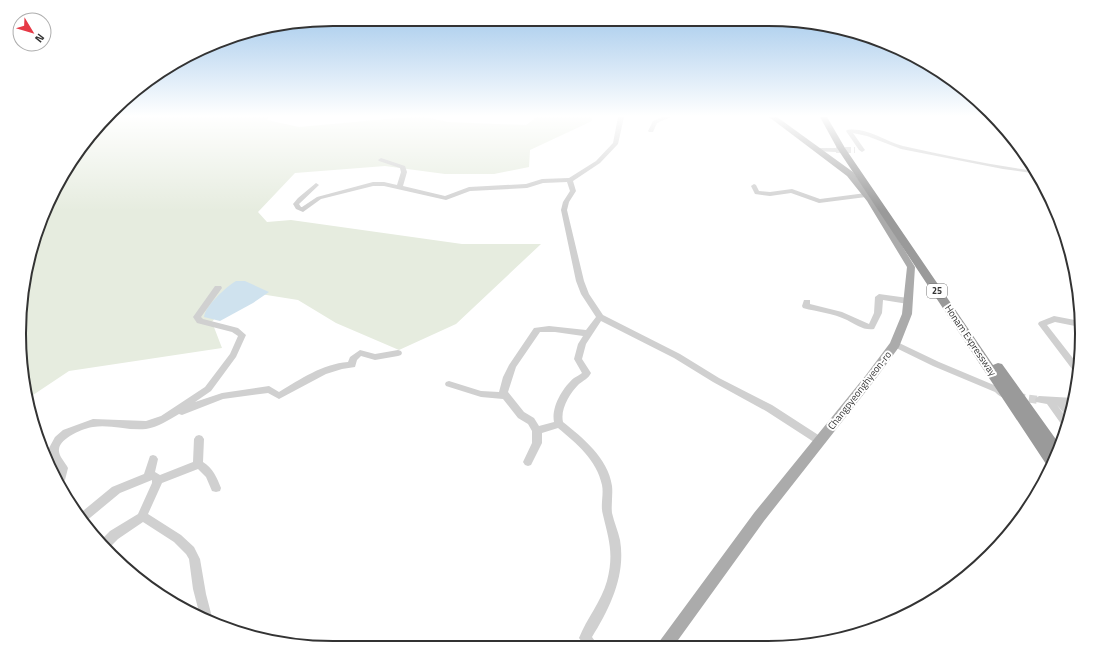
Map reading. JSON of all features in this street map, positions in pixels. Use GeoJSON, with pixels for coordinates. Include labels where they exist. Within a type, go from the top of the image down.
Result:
{"type":"FeatureCollection","features":[{"type":"Feature","properties":{"kind":"highway","name":"Honam Expressway"},"geometry":{"type":"LineString","coordinates":[[842,148],[1049,457]]}},
{"type":"Feature","properties":{"kind":"highway","name":"Honam Expressway"},"geometry":{"type":"LineString","coordinates":[[847,148],[1053,447]]}},
{"type":"Feature","properties":{"kind":"main road","name":"Changpyeonghyeon-ro"},"geometry":{"type":"LineString","coordinates":[[668,641],[758,517],[870,378],[895,344],[905,319],[911,274],[910,267],[866,196],[850,174],[814,148]]}},
{"type":"Feature","properties":{"kind":"street"},"geometry":{"type":"LineString","coordinates":[[316,185],[296,204],[298,208],[303,210],[319,198],[365,185],[384,184],[446,198],[469,189],[527,186],[542,181],[570,180],[598,162],[611,148]]}},
{"type":"Feature","properties":{"kind":"street"},"geometry":{"type":"LineString","coordinates":[[855,150],[862,150],[861,148]]}},
{"type":"Feature","properties":{"kind":"street"},"geometry":{"type":"LineString","coordinates":[[907,148],[958,160],[1028,171]]}},
{"type":"Feature","properties":{"kind":"street"},"geometry":{"type":"LineString","coordinates":[[817,150],[836,150]]}},
{"type":"Feature","properties":{"kind":"street"},"geometry":{"type":"LineString","coordinates":[[381,160],[403,167],[404,172],[399,188]]}},
{"type":"Feature","properties":{"kind":"street"},"geometry":{"type":"LineString","coordinates":[[570,180],[573,191],[566,202],[564,210],[565,222],[580,281],[585,294],[600,317],[677,356],[716,380],[769,408],[820,441]]}},
{"type":"Feature","properties":{"kind":"street"},"geometry":{"type":"LineString","coordinates":[[754,186],[757,193],[770,194],[792,191],[819,201],[866,196]]}},
{"type":"Feature","properties":{"kind":"street"},"geometry":{"type":"LineString","coordinates":[[171,414],[208,389],[233,355],[242,335],[229,328],[200,321],[197,317],[218,288]]}},
{"type":"Feature","properties":{"kind":"street"},"geometry":{"type":"LineString","coordinates":[[807,302],[806,306],[837,313],[863,326],[872,328],[878,313],[879,297],[908,302]]}},
{"type":"Feature","properties":{"kind":"street"},"geometry":{"type":"LineString","coordinates":[[587,641],[584,638],[598,615],[613,583],[616,561],[615,540],[607,512],[607,485],[600,467],[583,443],[559,424],[557,420],[559,408],[563,400],[578,380],[585,377],[587,373],[578,359],[582,344],[600,317]]}},
{"type":"Feature","properties":{"kind":"street"},"geometry":{"type":"LineString","coordinates":[[1073,364],[1042,324],[1059,319],[1074,323]]}},
{"type":"Feature","properties":{"kind":"street"},"geometry":{"type":"LineString","coordinates":[[528,462],[537,443],[537,430],[531,421],[521,415],[503,393],[507,373],[521,352],[533,338],[537,330],[554,329],[572,333],[588,333]]}},
{"type":"Feature","properties":{"kind":"street"},"geometry":{"type":"LineString","coordinates":[[895,344],[936,364],[998,390],[1006,396]]}},
{"type":"Feature","properties":{"kind":"street"},"geometry":{"type":"LineString","coordinates":[[61,476],[63,468],[56,456],[54,448],[58,440],[66,433],[93,423],[146,425],[171,414],[222,396],[269,389],[279,396],[307,381],[320,371],[336,366],[352,365],[353,359],[360,353],[375,357],[398,353]]}},
{"type":"Feature","properties":{"kind":"street"},"geometry":{"type":"LineString","coordinates":[[449,384],[481,394],[505,396]]}},
{"type":"Feature","properties":{"kind":"street"},"geometry":{"type":"LineString","coordinates":[[1039,400],[1067,403]]}},
{"type":"Feature","properties":{"kind":"street"},"geometry":{"type":"LineString","coordinates":[[1050,402],[1063,420]]}},
{"type":"Feature","properties":{"kind":"street"},"geometry":{"type":"LineString","coordinates":[[1061,402],[1066,408]]}},
{"type":"Feature","properties":{"kind":"street"},"geometry":{"type":"LineString","coordinates":[[537,430],[559,424]]}},
{"type":"Feature","properties":{"kind":"street"},"geometry":{"type":"LineString","coordinates":[[198,464],[199,439]]}},
{"type":"Feature","properties":{"kind":"street"},"geometry":{"type":"LineString","coordinates":[[107,542],[114,535],[143,516],[143,512],[155,490],[153,459]]}},
{"type":"Feature","properties":{"kind":"street"},"geometry":{"type":"LineString","coordinates":[[86,515],[108,495],[153,477],[198,464],[203,466],[211,475],[216,488]]}},
{"type":"Feature","properties":{"kind":"street"},"geometry":{"type":"LineString","coordinates":[[143,516],[155,526],[187,546],[192,555],[205,613]]}},
{"type":"Feature","properties":{"kind":"shaded area"},"geometry":{"type":"Polygon","coordinates":[[[88,148],[534,148],[530,150],[529,167],[494,174],[445,174],[385,166],[295,173],[258,212],[267,222],[291,220],[462,244],[541,244],[456,324],[399,350],[336,323],[298,300],[235,290],[212,322],[222,348],[69,371],[32,395],[27,354],[27,313],[36,254],[49,216],[67,180],[88,148]]]}},
{"type":"Feature","properties":{"kind":"water"},"geometry":{"type":"Polygon","coordinates":[[[236,281],[245,281],[269,292],[253,303],[220,321],[204,317],[212,302],[236,281]]]}},
{"type":"Feature","properties":{"kind":"tunnel"},"geometry":{"type":"LineString","coordinates":[[836,150],[855,150]]}},
{"type":"Feature","properties":{"kind":"tunnel"},"geometry":{"type":"LineString","coordinates":[[1017,397],[1039,400]]}}]}
